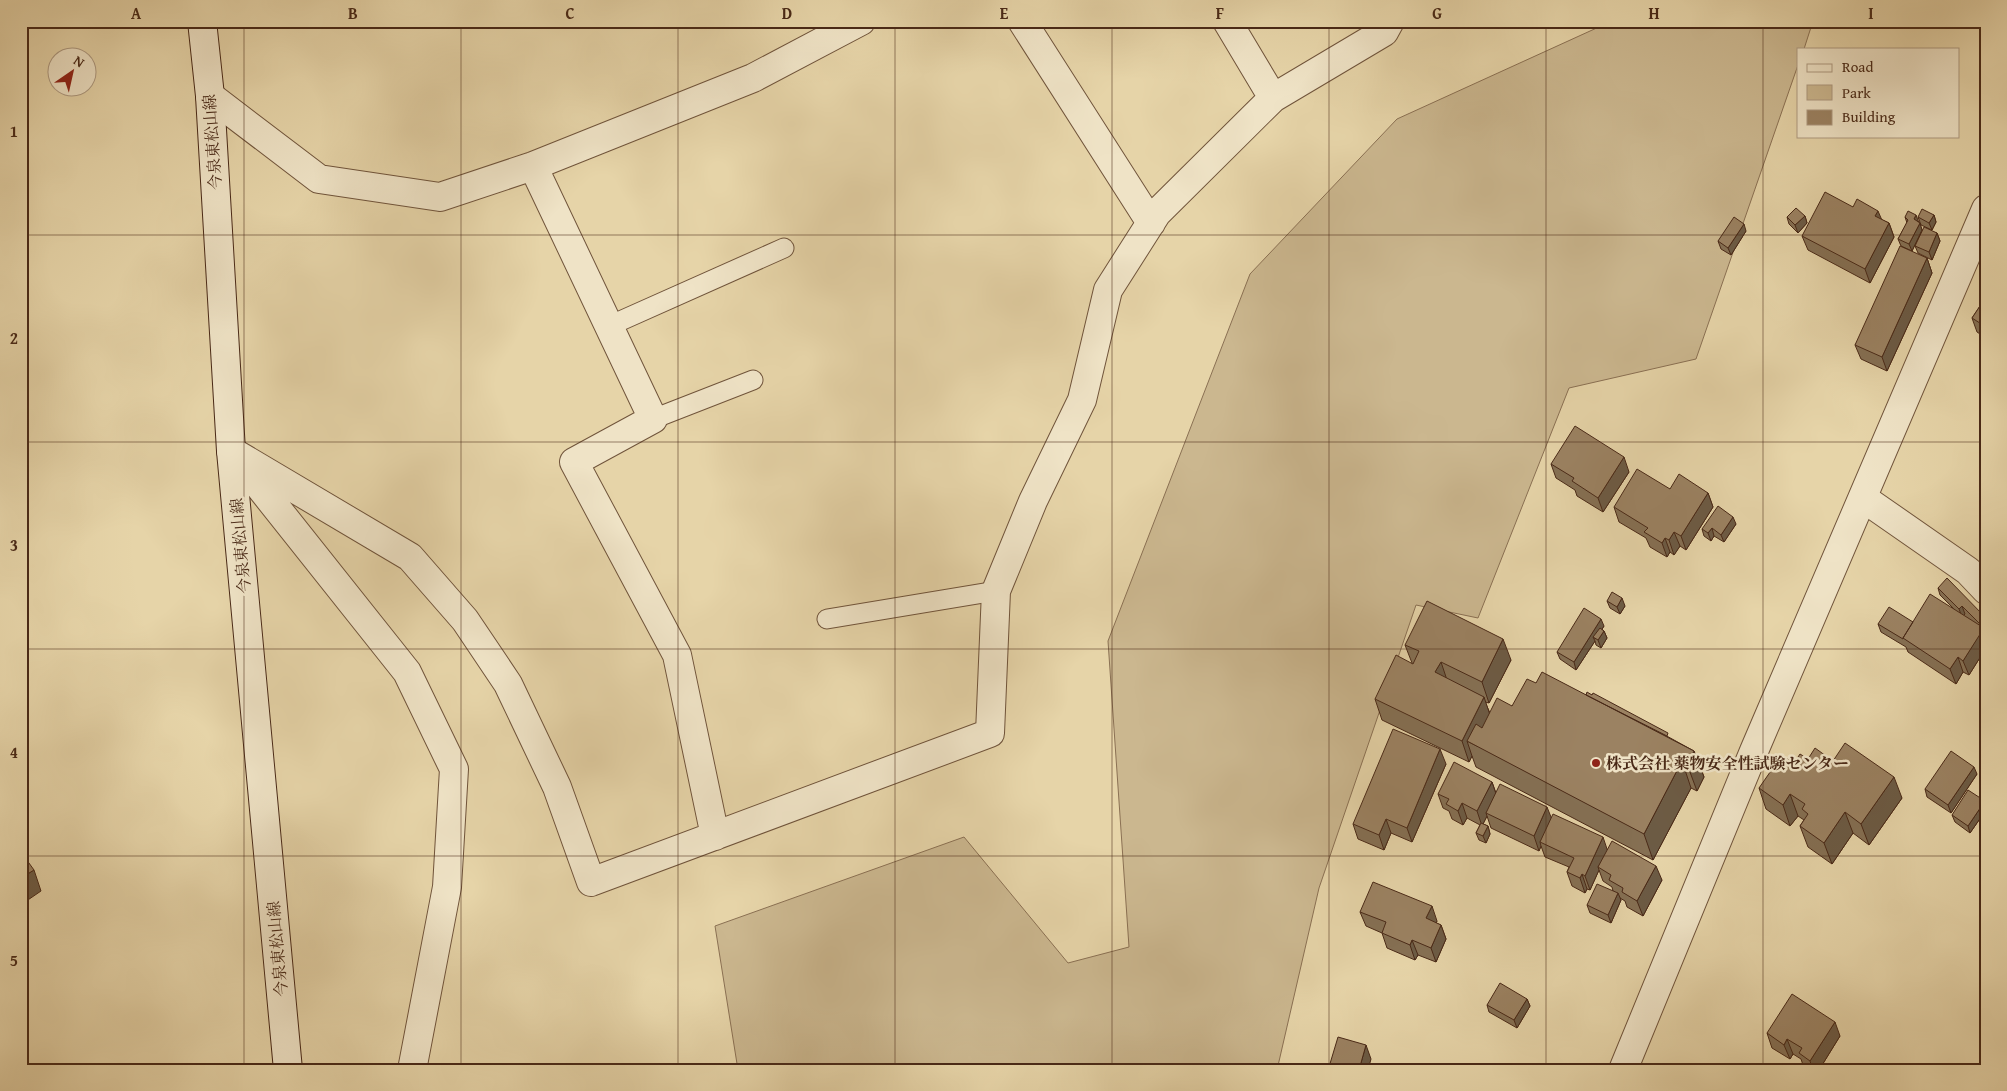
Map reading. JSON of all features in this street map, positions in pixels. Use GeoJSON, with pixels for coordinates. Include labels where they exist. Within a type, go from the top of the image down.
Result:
{"type":"FeatureCollection","features":[{"type":"Feature","properties":{"kind":"street","name":"今泉東松山線"},"geometry":{"type":"LineString","coordinates":[[202,21],[210,96],[232,451],[288,1070]]}},
{"type":"Feature","properties":{"kind":"street"},"geometry":{"type":"LineString","coordinates":[[210,96],[319,179],[440,197],[533,166],[753,78],[861,21]]}},
{"type":"Feature","properties":{"kind":"street"},"geometry":{"type":"LineString","coordinates":[[1022,21],[1150,223]]}},
{"type":"Feature","properties":{"kind":"street"},"geometry":{"type":"LineString","coordinates":[[1228,21],[1273,98]]}},
{"type":"Feature","properties":{"kind":"street"},"geometry":{"type":"LineString","coordinates":[[232,451],[410,556],[465,620],[508,684],[557,787],[591,882],[715,836],[990,733],[996,592],[1033,501],[1082,400],[1108,290],[1157,212],[1273,98],[1384,32],[1390,21]]}},
{"type":"Feature","properties":{"kind":"street"},"geometry":{"type":"LineString","coordinates":[[533,166],[653,419],[574,462],[677,655],[715,836]]}},
{"type":"Feature","properties":{"kind":"street"},"geometry":{"type":"LineString","coordinates":[[1623,1070],[1754,751],[1985,214]]}},
{"type":"Feature","properties":{"kind":"street"},"geometry":{"type":"LineString","coordinates":[[232,451],[407,672],[454,768],[448,887],[412,1070]]}},
{"type":"Feature","properties":{"kind":"street"},"geometry":{"type":"LineString","coordinates":[[1863,498],[1968,571],[1986,590]]}},
{"type":"Feature","properties":{"kind":"lane"},"geometry":{"type":"LineString","coordinates":[[609,326],[784,248]]}},
{"type":"Feature","properties":{"kind":"lane"},"geometry":{"type":"LineString","coordinates":[[653,419],[753,380]]}},
{"type":"Feature","properties":{"kind":"lane"},"geometry":{"type":"LineString","coordinates":[[827,619],[996,592]]}},
{"type":"Feature","properties":{"kind":"green space"},"geometry":{"type":"Polygon","coordinates":[[[1612,21],[1813,21],[1804,48],[1797,48],[1797,68],[1696,359],[1569,388],[1478,618],[1416,605],[1319,888],[1277,1070],[738,1070],[715,926],[964,837],[1068,963],[1129,947],[1108,641],[1250,274],[1397,119],[1612,21]]]}},
{"type":"Feature","properties":{"kind":"building"},"geometry":{"type":"Polygon","coordinates":[[[1825,192],[1853,207],[1857,199],[1878,211],[1875,216],[1889,223],[1865,269],[1802,236],[1825,192]]]}},
{"type":"Feature","properties":{"kind":"building"},"geometry":{"type":"Polygon","coordinates":[[[1796,208],[1805,216],[1795,225],[1787,217],[1796,208]]]}},
{"type":"Feature","properties":{"kind":"building"},"geometry":{"type":"Polygon","coordinates":[[[1922,209],[1934,215],[1929,223],[1918,217],[1922,209]]]}},
{"type":"Feature","properties":{"kind":"building"},"geometry":{"type":"Polygon","coordinates":[[[1908,211],[1916,215],[1914,219],[1920,223],[1909,244],[1898,239],[1908,220],[1905,217],[1908,211]]]}},
{"type":"Feature","properties":{"kind":"building"},"geometry":{"type":"Polygon","coordinates":[[[1734,217],[1744,224],[1728,248],[1718,241],[1734,217]]]}},
{"type":"Feature","properties":{"kind":"building"},"geometry":{"type":"Polygon","coordinates":[[[1924,227],[1937,233],[1929,252],[1915,246],[1924,227]]]}},
{"type":"Feature","properties":{"kind":"building"},"geometry":{"type":"Polygon","coordinates":[[[1900,246],[1927,258],[1882,357],[1855,345],[1900,246]]]}},
{"type":"Feature","properties":{"kind":"building"},"geometry":{"type":"Polygon","coordinates":[[[1986,297],[1986,327],[1972,318],[1986,297]]]}},
{"type":"Feature","properties":{"kind":"building"},"geometry":{"type":"Polygon","coordinates":[[[1575,426],[1624,457],[1598,498],[1572,481],[1574,478],[1551,464],[1575,426]]]}},
{"type":"Feature","properties":{"kind":"building"},"geometry":{"type":"Polygon","coordinates":[[[1637,469],[1670,489],[1679,474],[1708,493],[1681,536],[1674,532],[1669,540],[1665,538],[1662,543],[1644,532],[1648,528],[1614,507],[1637,469]]]}},
{"type":"Feature","properties":{"kind":"building"},"geometry":{"type":"Polygon","coordinates":[[[1718,506],[1733,517],[1721,535],[1712,528],[1708,533],[1702,529],[1718,506]]]}},
{"type":"Feature","properties":{"kind":"building"},"geometry":{"type":"Polygon","coordinates":[[[1947,578],[1986,618],[1980,624],[1962,606],[1959,609],[1938,588],[1947,578]]]}},
{"type":"Feature","properties":{"kind":"building"},"geometry":{"type":"Polygon","coordinates":[[[1612,592],[1622,598],[1617,607],[1607,601],[1612,592]]]}},
{"type":"Feature","properties":{"kind":"building"},"geometry":{"type":"Polygon","coordinates":[[[1930,594],[1984,628],[1963,661],[1958,657],[1950,669],[1903,638],[1930,594]]]}},
{"type":"Feature","properties":{"kind":"building"},"geometry":{"type":"Polygon","coordinates":[[[1427,601],[1503,639],[1482,682],[1441,662],[1435,672],[1484,697],[1462,741],[1375,699],[1396,655],[1413,664],[1419,651],[1405,645],[1427,601]]]}},
{"type":"Feature","properties":{"kind":"building"},"geometry":{"type":"Polygon","coordinates":[[[1889,607],[1913,622],[1903,639],[1878,624],[1889,607]]]}},
{"type":"Feature","properties":{"kind":"building"},"geometry":{"type":"Polygon","coordinates":[[[1584,608],[1601,619],[1574,662],[1557,652],[1584,608]]]}},
{"type":"Feature","properties":{"kind":"building"},"geometry":{"type":"Polygon","coordinates":[[[1600,628],[1604,631],[1598,640],[1593,637],[1600,628]]]}},
{"type":"Feature","properties":{"kind":"building"},"geometry":{"type":"Polygon","coordinates":[[[1542,672],[1694,751],[1687,764],[1682,761],[1644,834],[1467,741],[1476,724],[1482,728],[1497,698],[1512,706],[1527,679],[1536,683],[1542,672]]]}},
{"type":"Feature","properties":{"kind":"building"},"geometry":{"type":"Polygon","coordinates":[[[1587,692],[1592,695],[1593,693],[1668,733],[1667,736],[1586,695],[1587,692]]]}},
{"type":"Feature","properties":{"kind":"building"},"geometry":{"type":"Polygon","coordinates":[[[1393,729],[1440,749],[1407,828],[1386,819],[1379,835],[1353,824],[1393,729]]]}},
{"type":"Feature","properties":{"kind":"building"},"geometry":{"type":"Polygon","coordinates":[[[1845,743],[1894,777],[1861,824],[1845,812],[1824,843],[1800,826],[1808,814],[1802,809],[1805,804],[1790,794],[1783,805],[1759,788],[1782,755],[1794,763],[1800,754],[1808,759],[1815,748],[1833,761],[1845,743]]]}},
{"type":"Feature","properties":{"kind":"building"},"geometry":{"type":"Polygon","coordinates":[[[1951,751],[1974,767],[1948,805],[1925,789],[1951,751]]]}},
{"type":"Feature","properties":{"kind":"building"},"geometry":{"type":"Polygon","coordinates":[[[1454,762],[1492,782],[1477,811],[1462,803],[1458,811],[1446,804],[1449,799],[1438,794],[1454,762]]]}},
{"type":"Feature","properties":{"kind":"building"},"geometry":{"type":"Polygon","coordinates":[[[1500,784],[1547,807],[1534,836],[1486,813],[1500,784]]]}},
{"type":"Feature","properties":{"kind":"building"},"geometry":{"type":"Polygon","coordinates":[[[1968,790],[1985,801],[1968,826],[1952,815],[1968,790]]]}},
{"type":"Feature","properties":{"kind":"building"},"geometry":{"type":"Polygon","coordinates":[[[1553,814],[1603,837],[1585,876],[1582,874],[1580,878],[1567,872],[1574,858],[1540,842],[1553,814]]]}},
{"type":"Feature","properties":{"kind":"building"},"geometry":{"type":"Polygon","coordinates":[[[1481,823],[1488,826],[1483,836],[1476,833],[1481,823]]]}},
{"type":"Feature","properties":{"kind":"building"},"geometry":{"type":"Polygon","coordinates":[[[1612,841],[1656,866],[1637,901],[1622,892],[1623,888],[1609,880],[1611,875],[1598,867],[1612,841]]]}},
{"type":"Feature","properties":{"kind":"building"},"geometry":{"type":"Polygon","coordinates":[[[21,852],[34,870],[21,878],[21,852]]]}},
{"type":"Feature","properties":{"kind":"building"},"geometry":{"type":"Polygon","coordinates":[[[1373,882],[1432,906],[1426,918],[1441,925],[1431,948],[1412,940],[1410,945],[1382,933],[1386,922],[1360,912],[1373,882]]]}},
{"type":"Feature","properties":{"kind":"building"},"geometry":{"type":"Polygon","coordinates":[[[1597,884],[1618,893],[1608,915],[1587,905],[1597,884]]]}},
{"type":"Feature","properties":{"kind":"building"},"geometry":{"type":"Polygon","coordinates":[[[1500,983],[1527,999],[1514,1020],[1487,1005],[1500,983]]]}},
{"type":"Feature","properties":{"kind":"building"},"geometry":{"type":"Polygon","coordinates":[[[1792,994],[1835,1022],[1810,1061],[1799,1053],[1802,1048],[1787,1039],[1784,1045],[1767,1033],[1792,994]]]}},
{"type":"Feature","properties":{"kind":"building"},"geometry":{"type":"Polygon","coordinates":[[[1338,1037],[1366,1045],[1359,1070],[1334,1070],[1329,1067],[1338,1037]]]}},
{"type":"Feature","properties":{"kind":"building"},"geometry":{"type":"Polygon","coordinates":[[[1392,1065],[1402,1068],[1401,1070],[1390,1070],[1392,1065]]]}},
{"type":"Feature","properties":{"kind":"place","name":"株式会社 薬物安全性試験センター"},"geometry":{"type":"Point","coordinates":[1596,763]}}]}
